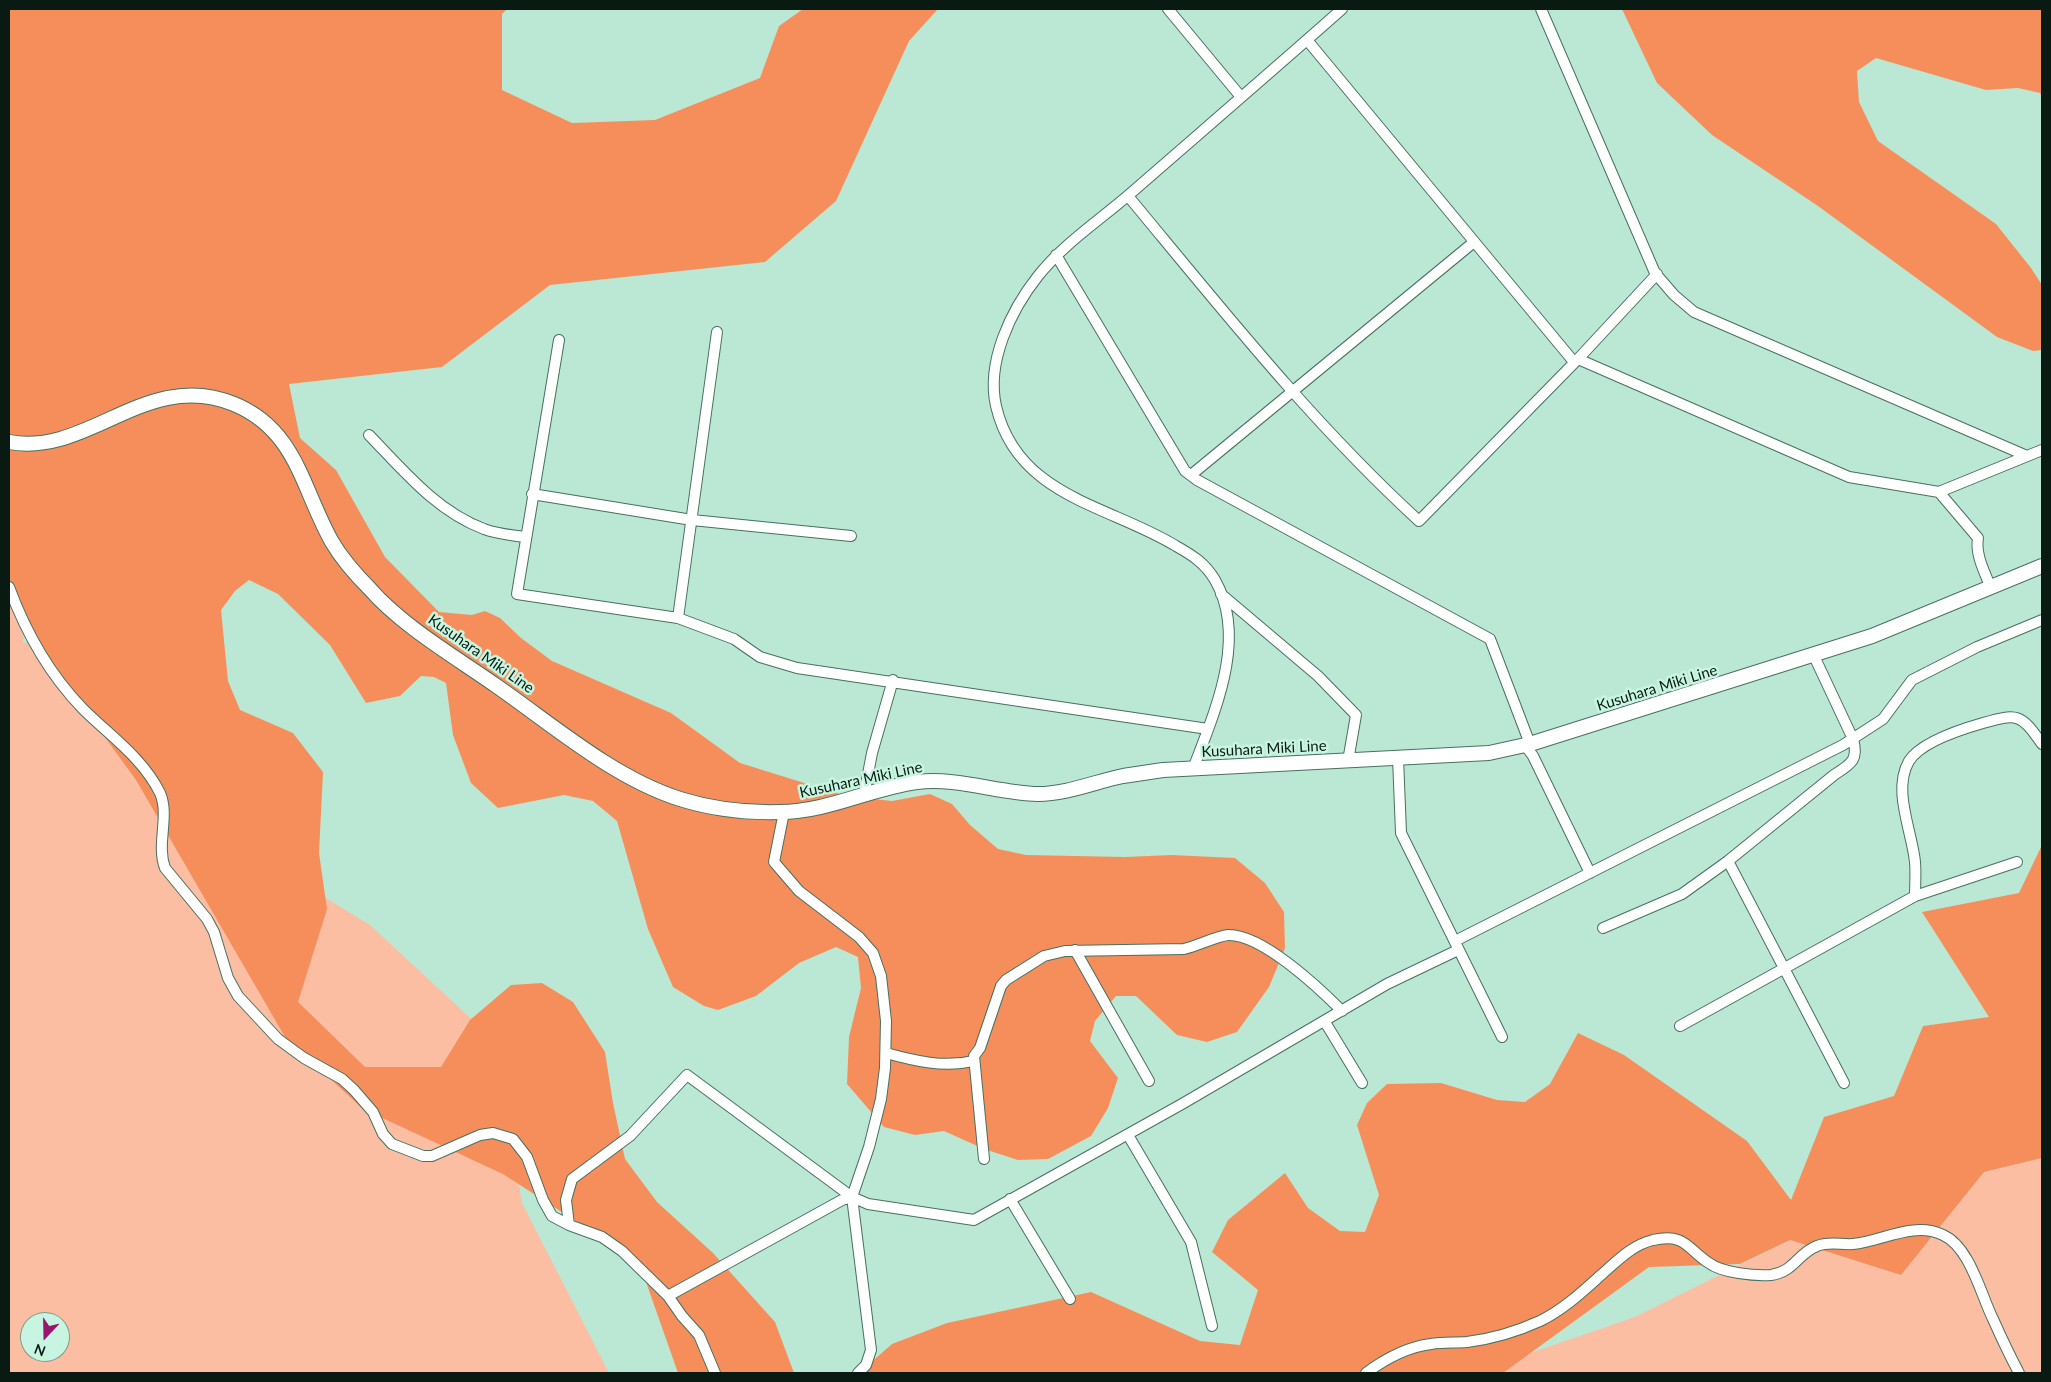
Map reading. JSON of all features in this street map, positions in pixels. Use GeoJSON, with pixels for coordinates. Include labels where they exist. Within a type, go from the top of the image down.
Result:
{"type":"FeatureCollection","features":[{"type":"Feature","properties":{"kind":"main road","name":"Kusuhara Miki Line"},"geometry":{"type":"LineString","coordinates":[[9,442],[38,445],[62,440],[155,400],[185,395],[212,398],[232,403],[269,426],[286,444],[333,543],[355,573],[378,599],[414,627],[621,772],[680,799],[736,811],[784,812],[820,807],[918,782],[941,781],[1012,792],[1052,793],[1122,776],[1193,769],[1489,752],[1528,744],[1814,656],[1912,621],[2042,566]]}},
{"type":"Feature","properties":{"kind":"street"},"geometry":{"type":"LineString","coordinates":[[1168,9],[1241,97]]}},
{"type":"Feature","properties":{"kind":"street"},"geometry":{"type":"LineString","coordinates":[[1193,769],[1208,729],[1229,652],[1231,636],[1227,611],[1216,582],[1199,560],[1160,536],[1084,504],[1040,476],[1021,460],[1009,443],[1000,424],[994,395],[997,351],[1037,277],[1056,255],[1128,196],[1342,9]]}},
{"type":"Feature","properties":{"kind":"street"},"geometry":{"type":"LineString","coordinates":[[1541,9],[1657,274],[1674,295],[1694,312],[2027,456]]}},
{"type":"Feature","properties":{"kind":"street"},"geometry":{"type":"LineString","coordinates":[[1307,40],[1474,242],[1576,361],[1849,477],[1939,492],[2042,450]]}},
{"type":"Feature","properties":{"kind":"street"},"geometry":{"type":"LineString","coordinates":[[1128,196],[1291,392],[1385,490],[1419,521],[1576,361],[1657,274]]}},
{"type":"Feature","properties":{"kind":"street"},"geometry":{"type":"LineString","coordinates":[[1191,475],[1474,242]]}},
{"type":"Feature","properties":{"kind":"street"},"geometry":{"type":"LineString","coordinates":[[1056,255],[1185,471],[1490,640],[1533,756],[1590,873]]}},
{"type":"Feature","properties":{"kind":"street"},"geometry":{"type":"LineString","coordinates":[[678,618],[718,332]]}},
{"type":"Feature","properties":{"kind":"street"},"geometry":{"type":"LineString","coordinates":[[558,340],[517,594],[678,618],[734,640],[760,657],[781,664],[1208,729]]}},
{"type":"Feature","properties":{"kind":"street"},"geometry":{"type":"LineString","coordinates":[[368,435],[424,492],[460,518],[485,530],[525,537]]}},
{"type":"Feature","properties":{"kind":"street"},"geometry":{"type":"LineString","coordinates":[[1939,492],[1978,538],[1977,545],[1981,563],[1991,588]]}},
{"type":"Feature","properties":{"kind":"street"},"geometry":{"type":"LineString","coordinates":[[532,494],[692,520],[851,536]]}},
{"type":"Feature","properties":{"kind":"street"},"geometry":{"type":"LineString","coordinates":[[9,587],[23,624],[47,666],[83,708],[130,754],[160,794],[163,806],[161,858],[164,868],[208,919],[214,932],[228,978],[238,996],[257,1018],[278,1039],[304,1058],[342,1079],[354,1090],[373,1112],[383,1134],[392,1144],[423,1156],[432,1156],[480,1135],[493,1133],[513,1139],[527,1157],[543,1200],[552,1216],[569,1225],[602,1237],[622,1251],[668,1296],[682,1316],[699,1334],[715,1373]]}},
{"type":"Feature","properties":{"kind":"street"},"geometry":{"type":"LineString","coordinates":[[1220,593],[1318,676],[1356,714],[1348,761]]}},
{"type":"Feature","properties":{"kind":"street"},"geometry":{"type":"LineString","coordinates":[[569,1225],[566,1200],[572,1179],[630,1136],[687,1075],[852,1197],[868,1204],[974,1220],[1128,1135],[1456,945],[1590,873],[1854,739],[1883,719],[1912,680],[1977,647],[2042,620]]}},
{"type":"Feature","properties":{"kind":"street"},"geometry":{"type":"LineString","coordinates":[[1603,928],[1682,894],[1728,861],[1834,774],[1852,763],[1856,750],[1854,739],[1814,656]]}},
{"type":"Feature","properties":{"kind":"street"},"geometry":{"type":"LineString","coordinates":[[864,795],[872,753],[893,680]]}},
{"type":"Feature","properties":{"kind":"street"},"geometry":{"type":"LineString","coordinates":[[1915,896],[1915,861],[1902,785],[1910,760],[1929,744],[1964,728],[2014,717],[2026,722],[2042,744]]}},
{"type":"Feature","properties":{"kind":"street"},"geometry":{"type":"LineString","coordinates":[[1398,758],[1401,833],[1502,1037]]}},
{"type":"Feature","properties":{"kind":"street"},"geometry":{"type":"LineString","coordinates":[[784,812],[774,862],[799,891],[860,937],[873,953],[881,976],[886,1021],[886,1053],[879,1108],[869,1147],[852,1197],[871,1350],[866,1365],[858,1373]]}},
{"type":"Feature","properties":{"kind":"street"},"geometry":{"type":"LineString","coordinates":[[1728,861],[1844,1083]]}},
{"type":"Feature","properties":{"kind":"street"},"geometry":{"type":"LineString","coordinates":[[1680,1026],[1915,896],[2018,862]]}},
{"type":"Feature","properties":{"kind":"street"},"geometry":{"type":"LineString","coordinates":[[984,1159],[973,1061],[980,1048],[1001,986],[1006,980],[1044,956],[1075,950],[1184,949],[1200,946],[1225,935],[1235,935],[1261,945],[1276,954],[1324,993],[1342,1012]]}},
{"type":"Feature","properties":{"kind":"street"},"geometry":{"type":"LineString","coordinates":[[1075,950],[1149,1081]]}},
{"type":"Feature","properties":{"kind":"street"},"geometry":{"type":"LineString","coordinates":[[1325,1022],[1362,1083]]}},
{"type":"Feature","properties":{"kind":"street"},"geometry":{"type":"LineString","coordinates":[[886,1053],[917,1061],[956,1065],[973,1061]]}},
{"type":"Feature","properties":{"kind":"street"},"geometry":{"type":"LineString","coordinates":[[1128,1135],[1191,1242],[1212,1326]]}},
{"type":"Feature","properties":{"kind":"street"},"geometry":{"type":"LineString","coordinates":[[668,1296],[842,1200],[852,1197]]}},
{"type":"Feature","properties":{"kind":"street"},"geometry":{"type":"LineString","coordinates":[[1010,1199],[1070,1299]]}},
{"type":"Feature","properties":{"kind":"street"},"geometry":{"type":"LineString","coordinates":[[1366,1373],[1382,1361],[1409,1348],[1430,1344],[1467,1342],[1498,1336],[1539,1321],[1560,1310],[1628,1252],[1651,1240],[1668,1238],[1690,1245],[1709,1263],[1723,1270],[1772,1275],[1790,1269],[1807,1251],[1818,1245],[1860,1243],[1898,1233],[1926,1229],[1945,1235],[1960,1250],[1971,1267],[1993,1321],[2020,1373]]}},
{"type":"Feature","properties":{"kind":"shaded area"},"geometry":{"type":"Polygon","coordinates":[[[9,9],[507,9],[502,14],[502,90],[572,123],[655,120],[760,78],[779,26],[803,9],[938,9],[909,41],[836,201],[765,262],[550,285],[442,367],[289,384],[300,438],[336,470],[385,557],[439,612],[472,615],[485,611],[500,618],[521,638],[552,661],[671,713],[740,763],[846,796],[892,801],[930,794],[952,804],[970,825],[998,849],[1026,855],[1125,857],[1172,855],[1235,858],[1265,883],[1284,912],[1285,948],[1269,987],[1237,1032],[1207,1042],[1177,1035],[1136,996],[1116,996],[1095,1021],[1090,1041],[1118,1078],[1108,1108],[1091,1136],[1048,1159],[1018,1160],[984,1149],[944,1131],[915,1135],[884,1127],[847,1084],[849,1037],[861,988],[858,957],[836,947],[799,963],[756,996],[718,1010],[704,1006],[673,987],[648,929],[617,821],[593,801],[564,795],[498,808],[471,783],[453,735],[446,683],[434,677],[421,676],[400,696],[366,703],[330,645],[278,594],[249,580],[235,591],[221,610],[228,681],[240,710],[293,733],[323,772],[319,853],[327,909],[298,1002],[365,1067],[441,1067],[470,1020],[511,985],[542,983],[573,1002],[605,1052],[613,1103],[625,1159],[657,1202],[713,1253],[775,1322],[794,1373],[678,1373],[639,1262],[503,1174],[363,1109],[285,1037],[136,780],[9,605],[9,9]]]}},
{"type":"Feature","properties":{"kind":"shaded area"},"geometry":{"type":"Polygon","coordinates":[[[1622,9],[2042,9],[2042,97],[2040,93],[2018,88],[1986,90],[1876,58],[1857,71],[1859,102],[1878,141],[1996,224],[2031,268],[2042,285],[2042,350],[2033,351],[1997,337],[1818,206],[1712,135],[1657,83],[1622,9]]]}},
{"type":"Feature","properties":{"kind":"shaded area"},"geometry":{"type":"Polygon","coordinates":[[[9,537],[33,574],[23,642],[167,685],[221,834],[370,925],[493,1039],[522,1203],[609,1373],[9,1373],[9,537]]]}},
{"type":"Feature","properties":{"kind":"shaded area"},"geometry":{"type":"Polygon","coordinates":[[[2042,845],[2042,1158],[1984,1172],[1901,1275],[1790,1240],[1740,1264],[1649,1267],[1503,1373],[859,1373],[892,1344],[947,1323],[1091,1292],[1200,1341],[1240,1345],[1258,1290],[1212,1252],[1228,1220],[1285,1173],[1308,1208],[1340,1231],[1365,1232],[1379,1195],[1357,1125],[1367,1103],[1387,1084],[1441,1083],[1497,1100],[1525,1102],[1550,1084],[1578,1033],[1624,1055],[1747,1141],[1791,1200],[1824,1117],[1894,1096],[1923,1026],[1989,1017],[1922,912],[2019,893],[2042,845]]]}},
{"type":"Feature","properties":{"kind":"shaded area"},"geometry":{"type":"Polygon","coordinates":[[[2042,1158],[2042,1373],[1472,1373],[1635,1317],[1790,1240],[1901,1275],[1984,1172],[2042,1158]]]}}]}
